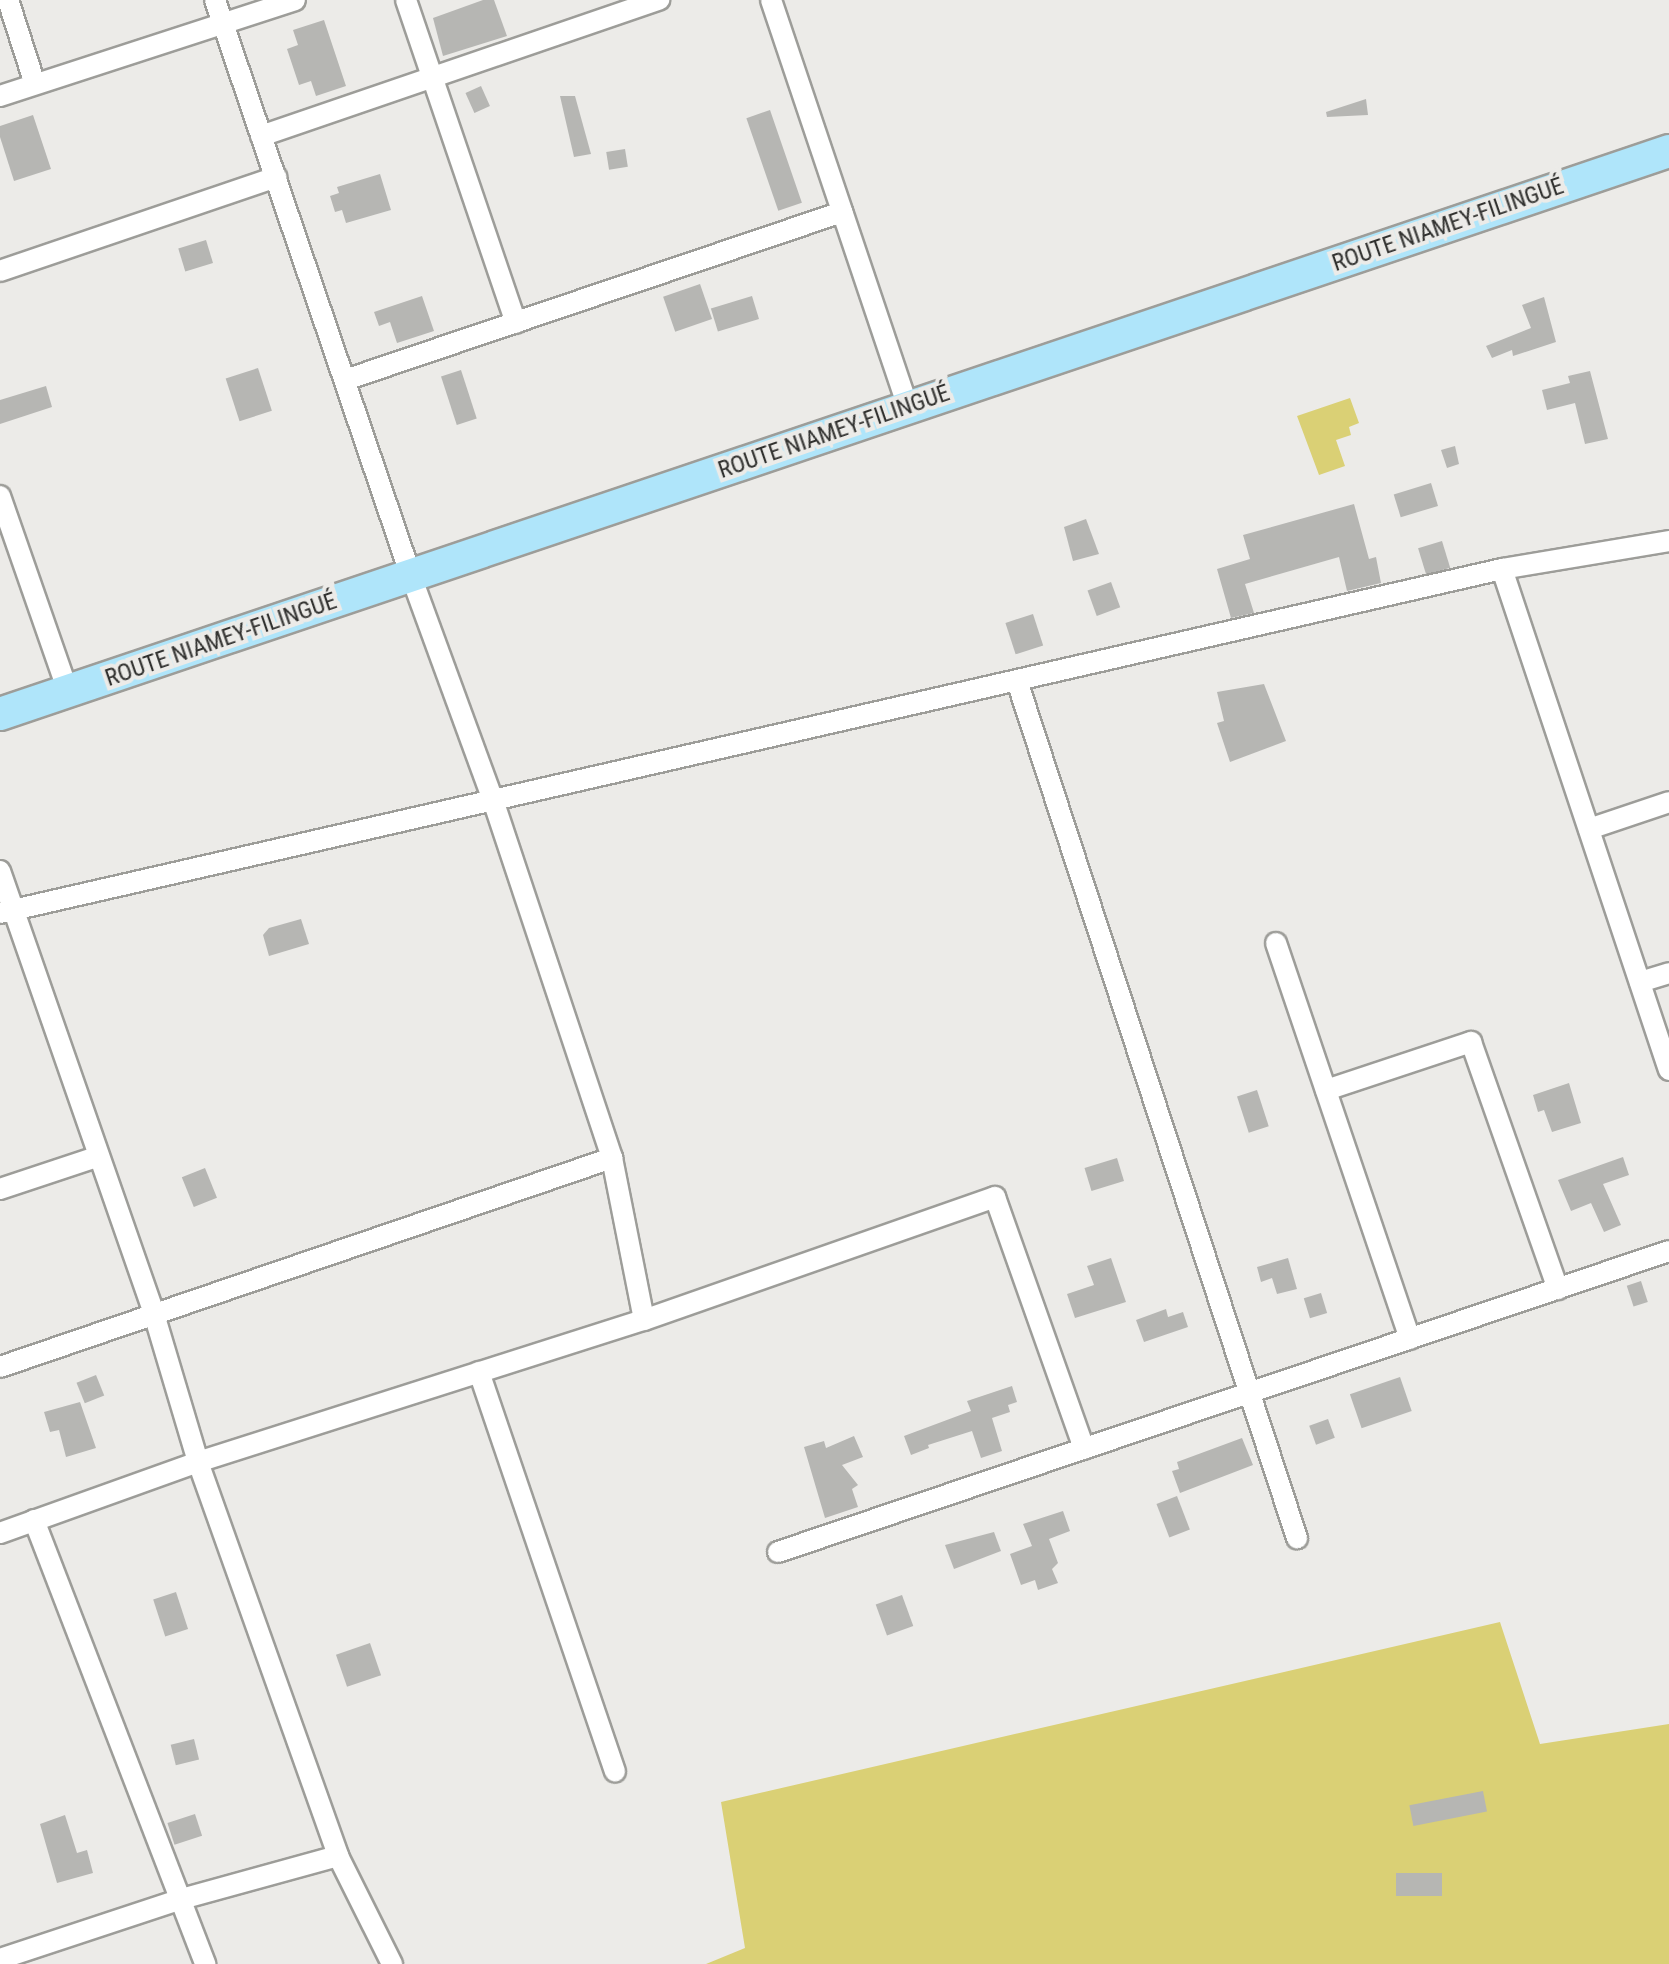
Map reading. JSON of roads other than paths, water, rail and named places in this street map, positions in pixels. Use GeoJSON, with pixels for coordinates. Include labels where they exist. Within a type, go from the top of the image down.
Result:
{"type":"FeatureCollection","features":[{"type":"Feature","properties":{"kind":"main road","name":"ROUTE NIAMEY-FILINGUÉ"},"geometry":{"type":"LineString","coordinates":[[0,714],[1669,151]]}},
{"type":"Feature","properties":{"kind":"street"},"geometry":{"type":"LineString","coordinates":[[8,0],[35,84]]}},
{"type":"Feature","properties":{"kind":"street"},"geometry":{"type":"LineString","coordinates":[[215,0],[411,576],[493,800],[612,1158],[644,1320]]}},
{"type":"Feature","properties":{"kind":"street"},"geometry":{"type":"LineString","coordinates":[[0,96],[295,0]]}},
{"type":"Feature","properties":{"kind":"street"},"geometry":{"type":"LineString","coordinates":[[406,0],[516,323]]}},
{"type":"Feature","properties":{"kind":"street"},"geometry":{"type":"LineString","coordinates":[[261,136],[659,0]]}},
{"type":"Feature","properties":{"kind":"street"},"geometry":{"type":"LineString","coordinates":[[771,0],[908,407]]}},
{"type":"Feature","properties":{"kind":"street"},"geometry":{"type":"LineString","coordinates":[[0,271],[276,177]]}},
{"type":"Feature","properties":{"kind":"street"},"geometry":{"type":"LineString","coordinates":[[345,380],[842,212]]}},
{"type":"Feature","properties":{"kind":"street"},"geometry":{"type":"LineString","coordinates":[[0,496],[68,691]]}},
{"type":"Feature","properties":{"kind":"street"},"geometry":{"type":"LineString","coordinates":[[7,912],[1502,569],[1669,541]]}},
{"type":"Feature","properties":{"kind":"street"},"geometry":{"type":"LineString","coordinates":[[1502,569],[1669,1070]]}},
{"type":"Feature","properties":{"kind":"street"},"geometry":{"type":"LineString","coordinates":[[1017,681],[1297,1538]]}},
{"type":"Feature","properties":{"kind":"street"},"geometry":{"type":"LineString","coordinates":[[1589,829],[1669,802]]}},
{"type":"Feature","properties":{"kind":"street"},"geometry":{"type":"LineString","coordinates":[[0,871],[7,912],[99,1156],[154,1314],[198,1462],[338,1856],[392,1964]]}},
{"type":"Feature","properties":{"kind":"street"},"geometry":{"type":"LineString","coordinates":[[1276,943],[1410,1339]]}},
{"type":"Feature","properties":{"kind":"street"},"geometry":{"type":"LineString","coordinates":[[1640,982],[1669,973]]}},
{"type":"Feature","properties":{"kind":"street"},"geometry":{"type":"LineString","coordinates":[[1326,1090],[1471,1042],[1558,1289]]}},
{"type":"Feature","properties":{"kind":"street"},"geometry":{"type":"LineString","coordinates":[[0,1189],[99,1156]]}},
{"type":"Feature","properties":{"kind":"street"},"geometry":{"type":"LineString","coordinates":[[0,1367],[612,1158]]}},
{"type":"Feature","properties":{"kind":"street"},"geometry":{"type":"LineString","coordinates":[[0,1533],[198,1462],[644,1320],[995,1197],[1084,1449]]}},
{"type":"Feature","properties":{"kind":"street"},"geometry":{"type":"LineString","coordinates":[[778,1552],[1669,1251]]}},
{"type":"Feature","properties":{"kind":"street"},"geometry":{"type":"LineString","coordinates":[[479,1372],[615,1772]]}},
{"type":"Feature","properties":{"kind":"street"},"geometry":{"type":"LineString","coordinates":[[34,1520],[205,1964]]}},
{"type":"Feature","properties":{"kind":"street"},"geometry":{"type":"LineString","coordinates":[[1,1956],[178,1900],[338,1856]]}}]}
